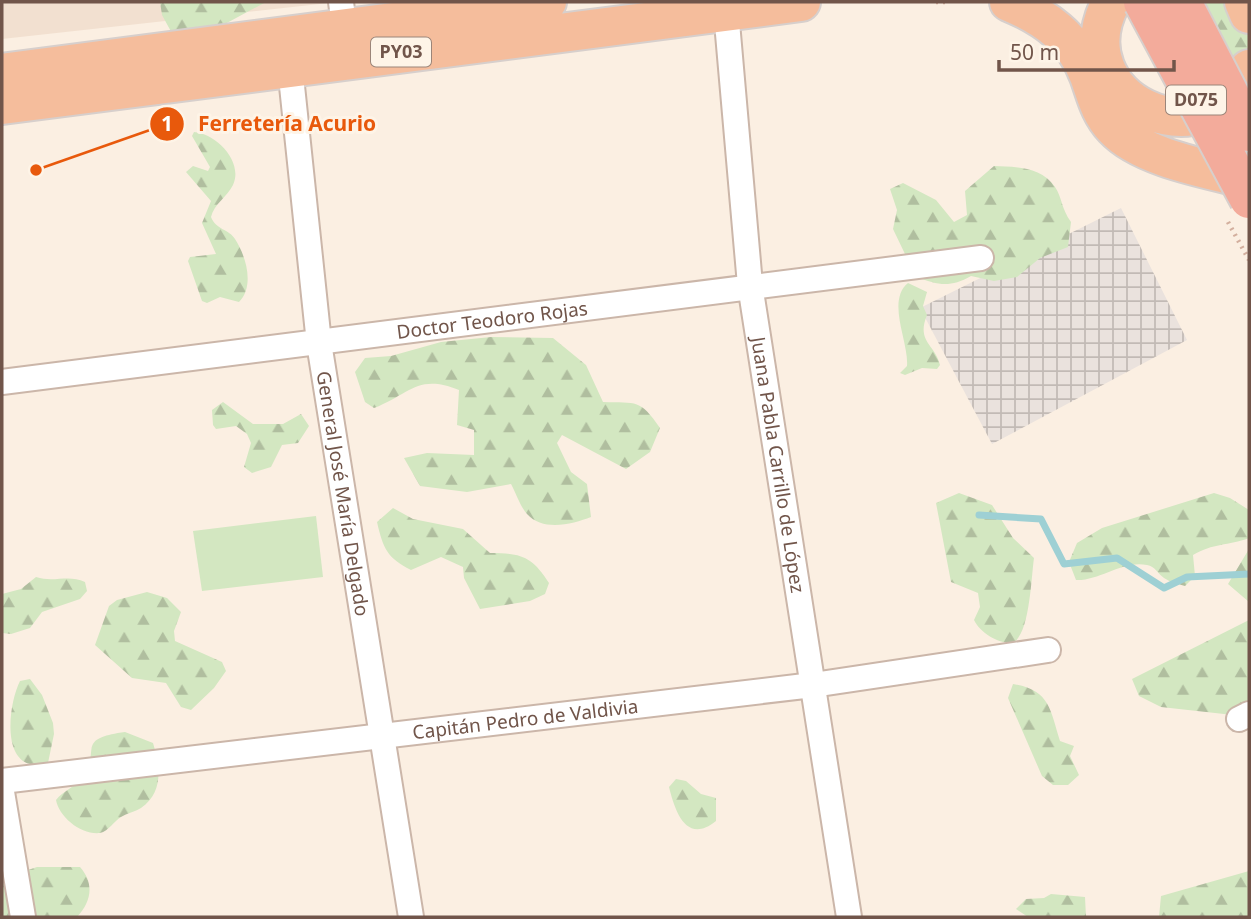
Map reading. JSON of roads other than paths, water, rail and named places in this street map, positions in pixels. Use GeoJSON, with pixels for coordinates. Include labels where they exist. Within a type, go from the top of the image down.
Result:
{"type":"FeatureCollection","features":[{"type":"Feature","properties":{"kind":"highway","name":"PY03"},"geometry":{"type":"LineString","coordinates":[[2,73],[547,2]]}},
{"type":"Feature","properties":{"kind":"highway","name":"PY03"},"geometry":{"type":"LineString","coordinates":[[2,105],[290,67],[345,29],[801,2]]}},
{"type":"Feature","properties":{"kind":"highway"},"geometry":{"type":"LineString","coordinates":[[1009,2],[1044,19],[1064,35],[1081,57],[1100,111],[1116,130],[1143,148],[1249,187]]}},
{"type":"Feature","properties":{"kind":"highway"},"geometry":{"type":"LineString","coordinates":[[1037,2],[1078,32],[1096,51],[1130,102],[1166,117],[1191,140],[1200,154],[1249,187]]}},
{"type":"Feature","properties":{"kind":"highway"},"geometry":{"type":"LineString","coordinates":[[1107,71],[1101,34],[1111,2]]}},
{"type":"Feature","properties":{"kind":"highway","name":"D075"},"geometry":{"type":"LineString","coordinates":[[1143,2],[1249,187]]}},
{"type":"Feature","properties":{"kind":"highway","name":"D075"},"geometry":{"type":"LineString","coordinates":[[1182,2],[1249,132]]}},
{"type":"Feature","properties":{"kind":"highway"},"geometry":{"type":"LineString","coordinates":[[1244,2],[1249,14]]}},
{"type":"Feature","properties":{"kind":"highway"},"geometry":{"type":"LineString","coordinates":[[1166,117],[1205,113],[1221,105],[1245,76]]}},
{"type":"Feature","properties":{"kind":"highway"},"geometry":{"type":"LineString","coordinates":[[1245,76],[1243,118],[1249,141]]}},
{"type":"Feature","properties":{"kind":"street","name":"Juana Pabla Carrillo de López"},"geometry":{"type":"LineString","coordinates":[[728,6],[750,285],[849,917]]}},
{"type":"Feature","properties":{"kind":"street","name":"General José María Delgado"},"geometry":{"type":"LineString","coordinates":[[290,67],[319,343],[411,917]]}},
{"type":"Feature","properties":{"kind":"street","name":"Doctor Teodoro Rojas"},"geometry":{"type":"LineString","coordinates":[[2,382],[750,285],[981,258]]}},
{"type":"Feature","properties":{"kind":"street","name":"Capitán Pedro de Valdivia"},"geometry":{"type":"LineString","coordinates":[[2,782],[813,685],[1048,650]]}},
{"type":"Feature","properties":{"kind":"street"},"geometry":{"type":"LineString","coordinates":[[2,792],[23,917]]}},
{"type":"Feature","properties":{"kind":"waterway"},"geometry":{"type":"LineString","coordinates":[[979,515],[1041,519],[1064,564],[1117,558],[1164,588],[1187,577],[1249,574]]}},
{"type":"Feature","properties":{"kind":"place","name":"Ferretería Acurio"},"geometry":{"type":"Point","coordinates":[36,170]}}]}
